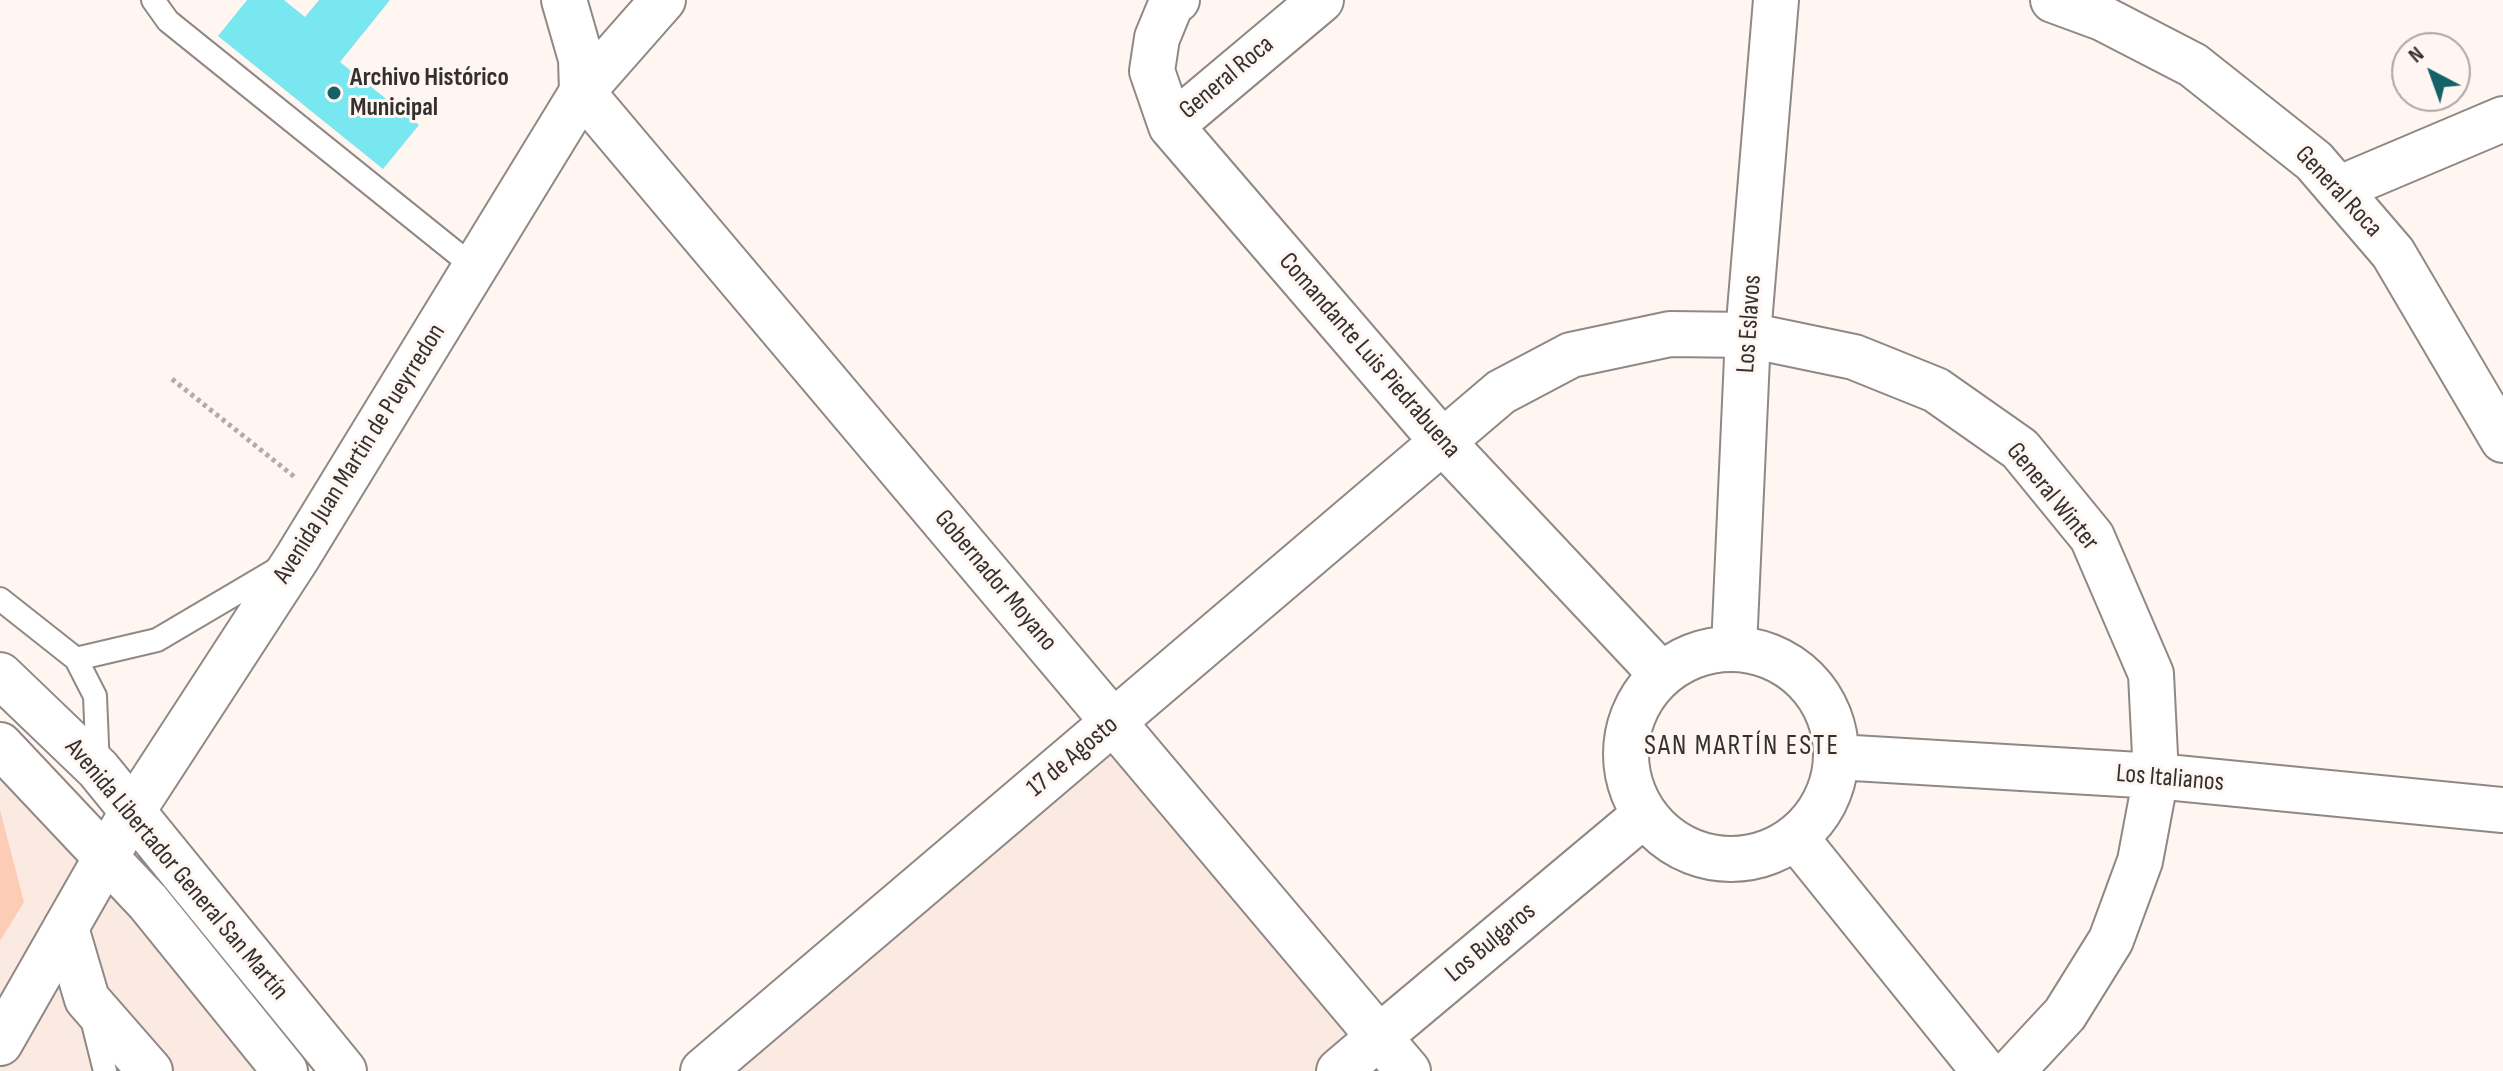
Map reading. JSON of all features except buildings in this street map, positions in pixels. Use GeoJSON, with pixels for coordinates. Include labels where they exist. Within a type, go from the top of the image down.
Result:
{"type":"FeatureCollection","features":[{"type":"Feature","properties":{"kind":"main road"},"geometry":{"type":"LineString","coordinates":[[564,0],[606,23],[650,15]]}},
{"type":"Feature","properties":{"kind":"main road"},"geometry":{"type":"LineString","coordinates":[[564,0],[581,59],[582,92]]}},
{"type":"Feature","properties":{"kind":"main road","name":"General Roca"},"geometry":{"type":"LineString","coordinates":[[1171,126],[1321,0]]}},
{"type":"Feature","properties":{"kind":"main road","name":"Los Eslavos"},"geometry":{"type":"LineString","coordinates":[[1734,648],[1748,335],[1776,0]]}},
{"type":"Feature","properties":{"kind":"main road","name":"General Roca"},"geometry":{"type":"LineString","coordinates":[[2053,0],[2102,18],[2193,65],[2314,161],[2393,253],[2503,440]]}},
{"type":"Feature","properties":{"kind":"main road","name":"Comandante Luis Piedrabuena"},"geometry":{"type":"LineString","coordinates":[[1174,2],[1157,38],[1152,71],[1171,126],[1441,440],[1661,674]]}},
{"type":"Feature","properties":{"kind":"main road","name":"Avenida Juan Martin de Pueyrredon"},"geometry":{"type":"LineString","coordinates":[[0,1043],[132,812],[297,558],[582,92],[650,15]]}},
{"type":"Feature","properties":{"kind":"main road","name":"Gobernador Moyano"},"geometry":{"type":"LineString","coordinates":[[582,92],[1408,1071]]}},
{"type":"Feature","properties":{"kind":"main road"},"geometry":{"type":"LineString","coordinates":[[2340,188],[2503,119]]}},
{"type":"Feature","properties":{"kind":"main road","name":"General Winter"},"geometry":{"type":"LineString","coordinates":[[1441,440],[1501,392],[1571,355],[1670,334],[1748,335],[1854,357],[1936,390],[2020,449],[2092,537],[2134,629],[2151,674],[2156,776],[2140,861],[2111,940],[2065,1014],[2012,1071]]}},
{"type":"Feature","properties":{"kind":"main road","name":"17 de Agosto"},"geometry":{"type":"LineString","coordinates":[[703,1071],[1441,440]]}},
{"type":"Feature","properties":{"kind":"main road"},"geometry":{"type":"LineString","coordinates":[[1734,648],[1767,654],[1796,670],[1819,695],[1833,724],[1837,757],[1832,788],[1818,815],[1796,838],[1765,854],[1743,858],[1698,855],[1668,840],[1644,815],[1630,787],[1625,757],[1629,726],[1642,698],[1661,674],[1684,660],[1708,651],[1734,648]]}},
{"type":"Feature","properties":{"kind":"main road","name":"Avenida Libertador General San Martín"},"geometry":{"type":"LineString","coordinates":[[0,675],[98,769],[344,1071]]}},
{"type":"Feature","properties":{"kind":"main road","name":"Avenida Libertador General San Martín"},"geometry":{"type":"LineString","coordinates":[[0,745],[148,902],[285,1071]]}},
{"type":"Feature","properties":{"kind":"main road","name":"Los Italianos"},"geometry":{"type":"LineString","coordinates":[[1837,757],[2156,776],[2503,810]]}},
{"type":"Feature","properties":{"kind":"main road","name":"Los Bulgaros"},"geometry":{"type":"LineString","coordinates":[[1339,1071],[1644,815]]}},
{"type":"Feature","properties":{"kind":"main road"},"geometry":{"type":"LineString","coordinates":[[1796,838],[1984,1071]]}},
{"type":"Feature","properties":{"kind":"main road"},"geometry":{"type":"LineString","coordinates":[[66,928],[87,999],[150,1071]]}},
{"type":"Feature","properties":{"kind":"lane"},"geometry":{"type":"LineString","coordinates":[[153,0],[168,21],[475,268]]}},
{"type":"Feature","properties":{"kind":"lane"},"geometry":{"type":"LineString","coordinates":[[76,659],[157,640],[297,558]]}},
{"type":"Feature","properties":{"kind":"lane"},"geometry":{"type":"LineString","coordinates":[[0,599],[76,659],[95,696],[98,769]]}},
{"type":"Feature","properties":{"kind":"lane"},"geometry":{"type":"LineString","coordinates":[[87,999],[105,1071]]}},
{"type":"Feature","properties":{"kind":"path"},"geometry":{"type":"LineString","coordinates":[[172,379],[329,505]]}},
{"type":"Feature","properties":{"kind":"shaded area"},"geometry":{"type":"Polygon","coordinates":[[[1114,722],[1408,1071],[703,1071],[1114,722]]]}},
{"type":"Feature","properties":{"kind":"shaded area"},"geometry":{"type":"Polygon","coordinates":[[[0,745],[285,1071],[0,1071],[0,745]]]}},
{"type":"Feature","properties":{"kind":"shaded area"},"geometry":{"type":"Polygon","coordinates":[[[0,810],[24,902],[0,941],[0,810]]]}},
{"type":"Feature","properties":{"kind":"place","name":"Archivo Histórico Municipal"},"geometry":{"type":"Point","coordinates":[334,93]}},
{"type":"Feature","properties":{"kind":"district","name":"SAN MARTÍN ESTE"},"geometry":{"type":"Point","coordinates":[1742,747]}}]}
